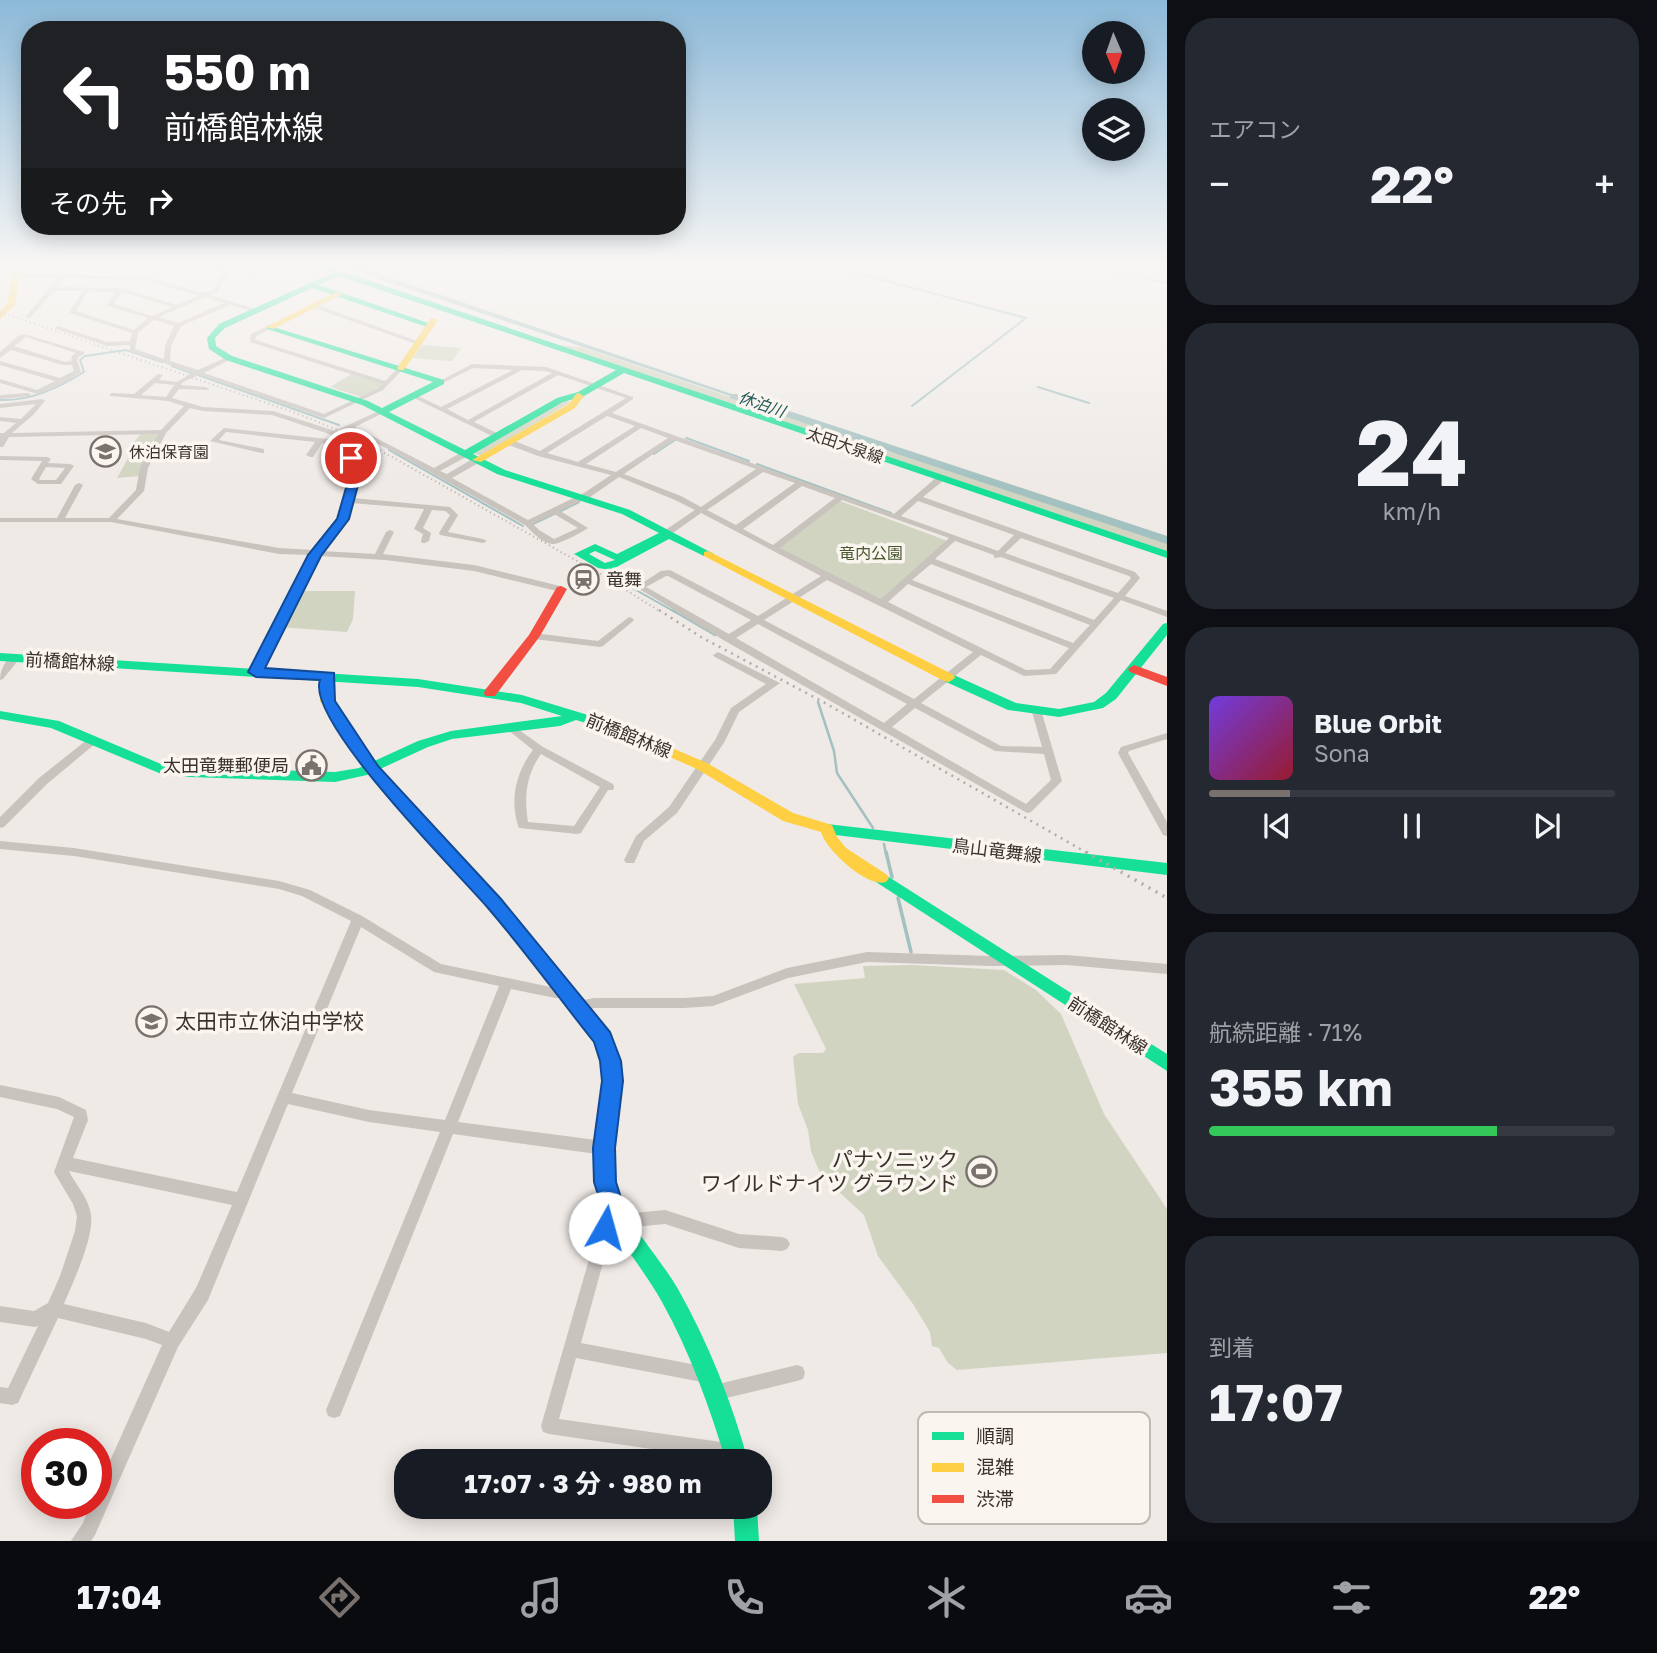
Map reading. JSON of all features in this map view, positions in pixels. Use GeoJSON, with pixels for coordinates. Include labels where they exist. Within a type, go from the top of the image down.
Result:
{"type":"FeatureCollection","features":[{"type":"Feature","properties":{"kind":"street"},"geometry":{"type":"LineString","coordinates":[[0,356],[17,340]]}},
{"type":"Feature","properties":{"kind":"street"},"geometry":{"type":"LineString","coordinates":[[0,397],[19,397],[38,392],[78,372],[75,356],[82,352],[42,340]]}},
{"type":"Feature","properties":{"kind":"street"},"geometry":{"type":"LineString","coordinates":[[94,340],[107,344],[133,343]]}},
{"type":"Feature","properties":{"kind":"street"},"geometry":{"type":"LineString","coordinates":[[134,340],[134,351],[322,416],[381,389],[401,368],[420,340]]}},
{"type":"Feature","properties":{"kind":"street"},"geometry":{"type":"LineString","coordinates":[[167,362],[171,340]]}},
{"type":"Feature","properties":{"kind":"street"},"geometry":{"type":"LineString","coordinates":[[213,340],[212,347],[229,358],[359,400],[519,479],[583,496],[626,512],[999,703],[1037,712],[1074,712],[1098,705],[1111,696],[1167,627]]}},
{"type":"Feature","properties":{"kind":"street"},"geometry":{"type":"LineString","coordinates":[[252,340],[386,383]]}},
{"type":"Feature","properties":{"kind":"street"},"geometry":{"type":"LineString","coordinates":[[311,340],[441,382]]}},
{"type":"Feature","properties":{"kind":"street"},"geometry":{"type":"LineString","coordinates":[[409,340],[418,343]]}},
{"type":"Feature","properties":{"kind":"street","name":"太田大泉線"},"geometry":{"type":"LineString","coordinates":[[534,340],[1167,555]]}},
{"type":"Feature","properties":{"kind":"street"},"geometry":{"type":"LineString","coordinates":[[9,347],[65,364],[75,363]]}},
{"type":"Feature","properties":{"kind":"street"},"geometry":{"type":"LineString","coordinates":[[168,399],[178,385],[229,358]]}},
{"type":"Feature","properties":{"kind":"street"},"geometry":{"type":"LineString","coordinates":[[0,363],[63,381]]}},
{"type":"Feature","properties":{"kind":"street"},"geometry":{"type":"LineString","coordinates":[[261,451],[214,441],[225,429],[319,442],[340,438],[350,427],[472,366],[523,367],[558,373],[631,398],[541,454]]}},
{"type":"Feature","properties":{"kind":"street"},"geometry":{"type":"LineString","coordinates":[[442,409],[523,367]]}},
{"type":"Feature","properties":{"kind":"street"},"geometry":{"type":"LineString","coordinates":[[434,471],[471,457],[572,405],[581,394],[623,370]]}},
{"type":"Feature","properties":{"kind":"street"},"geometry":{"type":"LineString","coordinates":[[468,422],[558,373]]}},
{"type":"Feature","properties":{"kind":"street"},"geometry":{"type":"LineString","coordinates":[[135,397],[160,375]]}},
{"type":"Feature","properties":{"kind":"street"},"geometry":{"type":"LineString","coordinates":[[0,381],[38,392]]}},
{"type":"Feature","properties":{"kind":"street"},"geometry":{"type":"LineString","coordinates":[[153,381],[206,389]]}},
{"type":"Feature","properties":{"kind":"street"},"geometry":{"type":"LineString","coordinates":[[112,394],[168,399],[208,410],[273,413],[340,438],[355,466],[343,519],[315,555],[256,672]]}},
{"type":"Feature","properties":{"kind":"street"},"geometry":{"type":"LineString","coordinates":[[414,396],[502,439],[541,454],[618,474],[702,510],[827,576],[1024,673],[1050,673],[1136,578],[1135,575],[917,498]]}},
{"type":"Feature","properties":{"kind":"street"},"geometry":{"type":"LineString","coordinates":[[0,406],[42,401],[3,435],[0,445]]}},
{"type":"Feature","properties":{"kind":"street"},"geometry":{"type":"LineString","coordinates":[[111,520],[140,491],[144,468],[163,432],[188,406]]}},
{"type":"Feature","properties":{"kind":"street"},"geometry":{"type":"LineString","coordinates":[[609,414],[1167,617]]}},
{"type":"Feature","properties":{"kind":"street"},"geometry":{"type":"LineString","coordinates":[[0,419],[22,421]]}},
{"type":"Feature","properties":{"kind":"street"},"geometry":{"type":"LineString","coordinates":[[580,464],[641,425]]}},
{"type":"Feature","properties":{"kind":"street"},"geometry":{"type":"LineString","coordinates":[[350,427],[528,523],[536,532],[556,542],[584,528],[555,511]]}},
{"type":"Feature","properties":{"kind":"street"},"geometry":{"type":"LineString","coordinates":[[3,435],[163,432]]}},
{"type":"Feature","properties":{"kind":"street"},"geometry":{"type":"LineString","coordinates":[[528,523],[583,496],[674,437]]}},
{"type":"Feature","properties":{"kind":"street"},"geometry":{"type":"LineString","coordinates":[[310,455],[319,442]]}},
{"type":"Feature","properties":{"kind":"street"},"geometry":{"type":"LineString","coordinates":[[446,478],[471,457]]}},
{"type":"Feature","properties":{"kind":"street"},"geometry":{"type":"LineString","coordinates":[[0,458],[47,458],[44,465]]}},
{"type":"Feature","properties":{"kind":"street"},"geometry":{"type":"LineString","coordinates":[[667,533],[665,537],[611,567],[602,566],[580,554],[592,547],[619,557],[667,533],[762,469]]}},
{"type":"Feature","properties":{"kind":"street"},"geometry":{"type":"LineString","coordinates":[[898,518],[941,478]]}},
{"type":"Feature","properties":{"kind":"street"},"geometry":{"type":"LineString","coordinates":[[738,528],[801,483]]}},
{"type":"Feature","properties":{"kind":"street"},"geometry":{"type":"LineString","coordinates":[[60,519],[79,485]]}},
{"type":"Feature","properties":{"kind":"street"},"geometry":{"type":"LineString","coordinates":[[774,548],[840,498]]}},
{"type":"Feature","properties":{"kind":"street"},"geometry":{"type":"LineString","coordinates":[[349,500],[447,509],[453,515],[443,533],[483,541]]}},
{"type":"Feature","properties":{"kind":"street"},"geometry":{"type":"LineString","coordinates":[[425,541],[428,533],[418,527],[429,508]]}},
{"type":"Feature","properties":{"kind":"street"},"geometry":{"type":"LineString","coordinates":[[0,520],[111,520],[175,534],[315,555],[378,557],[474,568],[561,589],[534,636],[490,693]]}},
{"type":"Feature","properties":{"kind":"street"},"geometry":{"type":"LineString","coordinates":[[378,557],[390,532]]}},
{"type":"Feature","properties":{"kind":"street"},"geometry":{"type":"LineString","coordinates":[[998,555],[1020,534]]}},
{"type":"Feature","properties":{"kind":"street"},"geometry":{"type":"LineString","coordinates":[[882,603],[953,539]]}},
{"type":"Feature","properties":{"kind":"street"},"geometry":{"type":"LineString","coordinates":[[929,560],[1096,624]]}},
{"type":"Feature","properties":{"kind":"street"},"geometry":{"type":"LineString","coordinates":[[1037,712],[1057,782],[1027,809],[640,587],[664,573],[670,573],[999,749],[1048,751]]}},
{"type":"Feature","properties":{"kind":"street"},"geometry":{"type":"LineString","coordinates":[[728,639],[827,576]]}},
{"type":"Feature","properties":{"kind":"street"},"geometry":{"type":"LineString","coordinates":[[907,581],[1074,647]]}},
{"type":"Feature","properties":{"kind":"street"},"geometry":{"type":"LineString","coordinates":[[534,636],[600,644],[629,620]]}},
{"type":"Feature","properties":{"kind":"street"},"geometry":{"type":"LineString","coordinates":[[884,728],[979,652]]}},
{"type":"Feature","properties":{"kind":"street"},"geometry":{"type":"LineString","coordinates":[[630,859],[639,839],[673,810],[720,741],[735,710],[774,683],[718,655]]}},
{"type":"Feature","properties":{"kind":"street"},"geometry":{"type":"LineString","coordinates":[[0,677],[7,658]]}},
{"type":"Feature","properties":{"kind":"street","name":"前橋館林線"},"geometry":{"type":"LineString","coordinates":[[7,658],[329,676],[490,693],[577,715],[621,730],[702,766],[789,817],[827,829],[828,838],[839,851],[1167,1063]]}},
{"type":"Feature","properties":{"kind":"street"},"geometry":{"type":"LineString","coordinates":[[1137,666],[1167,676]]}},
{"type":"Feature","properties":{"kind":"street"},"geometry":{"type":"LineString","coordinates":[[1137,666],[1167,682]]}},
{"type":"Feature","properties":{"kind":"street"},"geometry":{"type":"LineString","coordinates":[[329,676],[325,686],[327,701],[372,770],[495,904],[603,1038],[611,1061],[612,1081],[604,1148],[605,1182],[612,1204],[689,1331],[733,1449]]}},
{"type":"Feature","properties":{"kind":"street"},"geometry":{"type":"LineString","coordinates":[[0,715],[41,720],[144,764],[172,771],[335,777],[359,775],[436,739],[560,722],[577,715]]}},
{"type":"Feature","properties":{"kind":"street"},"geometry":{"type":"LineString","coordinates":[[512,728],[539,749],[607,786],[577,830],[523,825],[519,790],[525,770],[539,749]]}},
{"type":"Feature","properties":{"kind":"street"},"geometry":{"type":"LineString","coordinates":[[1167,736],[1125,749],[1123,753],[1167,832]]}},
{"type":"Feature","properties":{"kind":"street"},"geometry":{"type":"LineString","coordinates":[[0,824],[43,781],[92,740]]}},
{"type":"Feature","properties":{"kind":"street","name":"鳥山竜舞線"},"geometry":{"type":"LineString","coordinates":[[827,829],[1167,869]]}},
{"type":"Feature","properties":{"kind":"street"},"geometry":{"type":"LineString","coordinates":[[0,845],[74,852],[278,885],[306,893],[358,919],[438,968],[555,993],[568,993]]}},
{"type":"Feature","properties":{"kind":"street"},"geometry":{"type":"LineString","coordinates":[[80,1541],[89,1529],[172,1341],[202,1294],[358,919]]}},
{"type":"Feature","properties":{"kind":"street"},"geometry":{"type":"LineString","coordinates":[[578,1006],[594,1003],[704,1002],[722,998],[787,972],[850,958],[1100,962],[1167,969]]}},
{"type":"Feature","properties":{"kind":"street"},"geometry":{"type":"LineString","coordinates":[[334,1410],[507,983]]}},
{"type":"Feature","properties":{"kind":"street"},"geometry":{"type":"LineString","coordinates":[[0,1091],[60,1103],[81,1114],[61,1172],[84,1214],[83,1232],[53,1309],[12,1397],[0,1395]]}},
{"type":"Feature","properties":{"kind":"street"},"geometry":{"type":"LineString","coordinates":[[282,1097],[369,1116],[604,1148]]}},
{"type":"Feature","properties":{"kind":"street"},"geometry":{"type":"LineString","coordinates":[[64,1163],[240,1200]]}},
{"type":"Feature","properties":{"kind":"street"},"geometry":{"type":"LineString","coordinates":[[612,1204],[549,1426],[688,1449]]}},
{"type":"Feature","properties":{"kind":"street"},"geometry":{"type":"LineString","coordinates":[[623,1221],[665,1217],[739,1241],[782,1244]]}},
{"type":"Feature","properties":{"kind":"street"},"geometry":{"type":"LineString","coordinates":[[0,1314],[35,1319],[53,1309],[146,1331],[172,1341]]}},
{"type":"Feature","properties":{"kind":"street"},"geometry":{"type":"LineString","coordinates":[[571,1349],[706,1375]]}},
{"type":"Feature","properties":{"kind":"street"},"geometry":{"type":"LineString","coordinates":[[714,1392],[797,1373]]}},
{"type":"Feature","properties":{"kind":"street"},"geometry":{"type":"LineString","coordinates":[[745,1519],[747,1541]]}},
{"type":"Feature","properties":{"kind":"green space"},"geometry":{"type":"Polygon","coordinates":[[[422,345],[461,348],[452,361],[413,358],[422,345]]]}},
{"type":"Feature","properties":{"kind":"green space"},"geometry":{"type":"Polygon","coordinates":[[[556,345],[581,347],[1167,543],[1167,552],[556,345]]]}},
{"type":"Feature","properties":{"kind":"green space"},"geometry":{"type":"Polygon","coordinates":[[[352,374],[381,383],[382,387],[361,397],[330,387],[352,374]]]}},
{"type":"Feature","properties":{"kind":"green space"},"geometry":{"type":"Polygon","coordinates":[[[565,400],[571,402],[481,456],[471,452],[565,400]]]}},
{"type":"Feature","properties":{"kind":"green space"},"geometry":{"type":"Polygon","coordinates":[[[160,433],[139,476],[117,478],[132,451],[127,450],[141,434],[160,433]]]}},
{"type":"Feature","properties":{"kind":"green space","name":"竜内公園"},"geometry":{"type":"Polygon","coordinates":[[[840,501],[945,542],[879,600],[780,547],[840,501]]]}},
{"type":"Feature","properties":{"kind":"green space"},"geometry":{"type":"Polygon","coordinates":[[[299,591],[355,591],[353,619],[347,632],[280,627],[299,591]]]}},
{"type":"Feature","properties":{"kind":"green space","name":"パナソニック ワイルドナイツ グラウンド"},"geometry":{"type":"Polygon","coordinates":[[[913,965],[1004,970],[1036,990],[1061,1014],[1104,1114],[1167,1209],[1167,1353],[957,1370],[948,1363],[939,1348],[932,1346],[930,1332],[878,1256],[864,1215],[822,1176],[817,1166],[798,1104],[793,1057],[798,1053],[823,1053],[826,1049],[794,984],[865,978],[863,966],[913,965]]]}},
{"type":"Feature","properties":{"kind":"water"},"geometry":{"type":"Polygon","coordinates":[[[562,340],[573,340],[755,402],[751,403],[562,340]]]}},
{"type":"Feature","properties":{"kind":"waterway"},"geometry":{"type":"LineString","coordinates":[[912,406],[998,340]]}},
{"type":"Feature","properties":{"kind":"waterway"},"geometry":{"type":"LineString","coordinates":[[0,400],[33,396],[64,383],[84,372],[80,360],[85,356],[126,350],[162,362]]}},
{"type":"Feature","properties":{"kind":"waterway"},"geometry":{"type":"LineString","coordinates":[[172,366],[191,373]]}},
{"type":"Feature","properties":{"kind":"waterway"},"geometry":{"type":"LineString","coordinates":[[198,375],[339,425]]}},
{"type":"Feature","properties":{"kind":"waterway"},"geometry":{"type":"LineString","coordinates":[[1038,387],[1089,403]]}},
{"type":"Feature","properties":{"kind":"waterway","name":"休泊川"},"geometry":{"type":"LineString","coordinates":[[734,396],[1167,540]]}},
{"type":"Feature","properties":{"kind":"waterway"},"geometry":{"type":"LineString","coordinates":[[686,438],[749,461]]}},
{"type":"Feature","properties":{"kind":"waterway"},"geometry":{"type":"LineString","coordinates":[[654,454],[675,440]]}},
{"type":"Feature","properties":{"kind":"waterway"},"geometry":{"type":"LineString","coordinates":[[389,450],[523,526]]}},
{"type":"Feature","properties":{"kind":"waterway"},"geometry":{"type":"LineString","coordinates":[[757,464],[891,513]]}},
{"type":"Feature","properties":{"kind":"waterway"},"geometry":{"type":"LineString","coordinates":[[561,511],[579,502]]}},
{"type":"Feature","properties":{"kind":"waterway"},"geometry":{"type":"LineString","coordinates":[[533,524],[554,514]]}},
{"type":"Feature","properties":{"kind":"waterway"},"geometry":{"type":"LineString","coordinates":[[611,576],[675,612]]}},
{"type":"Feature","properties":{"kind":"waterway"},"geometry":{"type":"LineString","coordinates":[[672,610],[715,635]]}},
{"type":"Feature","properties":{"kind":"waterway"},"geometry":{"type":"LineString","coordinates":[[818,702],[834,751],[837,773],[873,828]]}},
{"type":"Feature","properties":{"kind":"waterway"},"geometry":{"type":"LineString","coordinates":[[884,844],[886,854]]}},
{"type":"Feature","properties":{"kind":"waterway"},"geometry":{"type":"LineString","coordinates":[[886,852],[892,877]]}},
{"type":"Feature","properties":{"kind":"waterway"},"geometry":{"type":"LineString","coordinates":[[898,898],[911,952]]}},
{"type":"Feature","properties":{"kind":"railway"},"geometry":{"type":"LineString","coordinates":[[82,340],[293,412],[360,439],[602,575],[661,612]]}},
{"type":"Feature","properties":{"kind":"railway"},"geometry":{"type":"LineString","coordinates":[[659,610],[701,637],[825,703],[1089,854]]}},
{"type":"Feature","properties":{"kind":"railway"},"geometry":{"type":"LineString","coordinates":[[1086,852],[1167,898]]}},
{"type":"Feature","properties":{"kind":"traffic: fast"},"geometry":{"type":"LineString","coordinates":[[211,340],[212,347],[229,358],[365,403],[501,472],[626,512],[708,554]]}},
{"type":"Feature","properties":{"kind":"traffic: fast"},"geometry":{"type":"LineString","coordinates":[[310,340],[441,382]]}},
{"type":"Feature","properties":{"kind":"traffic: fast"},"geometry":{"type":"LineString","coordinates":[[535,340],[1167,555]]}},
{"type":"Feature","properties":{"kind":"traffic: fast"},"geometry":{"type":"LineString","coordinates":[[465,454],[560,400],[581,394],[623,370]]}},
{"type":"Feature","properties":{"kind":"traffic: fast"},"geometry":{"type":"LineString","coordinates":[[383,411],[441,382]]}},
{"type":"Feature","properties":{"kind":"traffic: fast"},"geometry":{"type":"LineString","coordinates":[[667,533],[665,537],[611,567],[602,566],[580,554],[595,547],[613,557],[619,557],[667,533]]}},
{"type":"Feature","properties":{"kind":"traffic: fast"},"geometry":{"type":"LineString","coordinates":[[949,678],[1013,707],[1059,713],[1098,705],[1111,696],[1167,627]]}},
{"type":"Feature","properties":{"kind":"traffic: fast"},"geometry":{"type":"LineString","coordinates":[[0,657],[418,683],[522,699],[616,728]]}},
{"type":"Feature","properties":{"kind":"traffic: fast"},"geometry":{"type":"LineString","coordinates":[[0,715],[54,724],[159,768],[190,772],[335,777],[362,772],[423,744],[451,735],[560,722],[577,715]]}},
{"type":"Feature","properties":{"kind":"traffic: fast"},"geometry":{"type":"LineString","coordinates":[[827,829],[1167,869]]}},
{"type":"Feature","properties":{"kind":"traffic: fast"},"geometry":{"type":"LineString","coordinates":[[881,878],[1167,1063]]}},
{"type":"Feature","properties":{"kind":"traffic: fast"},"geometry":{"type":"LineString","coordinates":[[596,1029],[606,1047],[611,1065],[612,1085],[604,1145],[606,1184],[610,1199],[669,1294],[690,1334],[724,1418],[733,1449]]}},
{"type":"Feature","properties":{"kind":"traffic: fast"},"geometry":{"type":"LineString","coordinates":[[746,1519],[747,1541]]}},
{"type":"Feature","properties":{"kind":"traffic: slow"},"geometry":{"type":"LineString","coordinates":[[401,368],[420,340]]}},
{"type":"Feature","properties":{"kind":"traffic: slow"},"geometry":{"type":"LineString","coordinates":[[477,460],[572,406],[579,396]]}},
{"type":"Feature","properties":{"kind":"traffic: slow"},"geometry":{"type":"LineString","coordinates":[[708,554],[949,678]]}},
{"type":"Feature","properties":{"kind":"traffic: slow"},"geometry":{"type":"LineString","coordinates":[[329,676],[325,686],[327,701],[372,770],[495,904],[596,1029]]}},
{"type":"Feature","properties":{"kind":"traffic: slow"},"geometry":{"type":"LineString","coordinates":[[616,728],[702,766],[788,817],[827,829],[829,838],[841,852],[881,878]]}},
{"type":"Feature","properties":{"kind":"traffic: jam"},"geometry":{"type":"LineString","coordinates":[[490,693],[534,636],[561,589]]}},
{"type":"Feature","properties":{"kind":"traffic: jam"},"geometry":{"type":"LineString","coordinates":[[1134,669],[1167,682]]}},
{"type":"Feature","properties":{"kind":"place","name":"休泊保育園"},"geometry":{"type":"Point","coordinates":[106,452]}},
{"type":"Feature","properties":{"kind":"place","name":"竜舞"},"geometry":{"type":"Point","coordinates":[583,579]}},
{"type":"Feature","properties":{"kind":"place","name":"太田竜舞郵便局"},"geometry":{"type":"Point","coordinates":[312,765]}},
{"type":"Feature","properties":{"kind":"place","name":"太田市立休泊中学校"},"geometry":{"type":"Point","coordinates":[152,1021]}},
{"type":"Feature","properties":{"kind":"place","name":"パナソニック ワイルドナイツ グラウンド"},"geometry":{"type":"Point","coordinates":[981,1171]}},
{"type":"Feature","properties":{"kind":"route"},"geometry":{"type":"LineString","coordinates":[[351,458],[356,474],[343,519],[315,555],[256,672],[329,676],[325,686],[327,701],[372,770],[495,904],[603,1038],[611,1061],[612,1081],[604,1148],[605,1182],[612,1204],[605,1228]]}}]}
